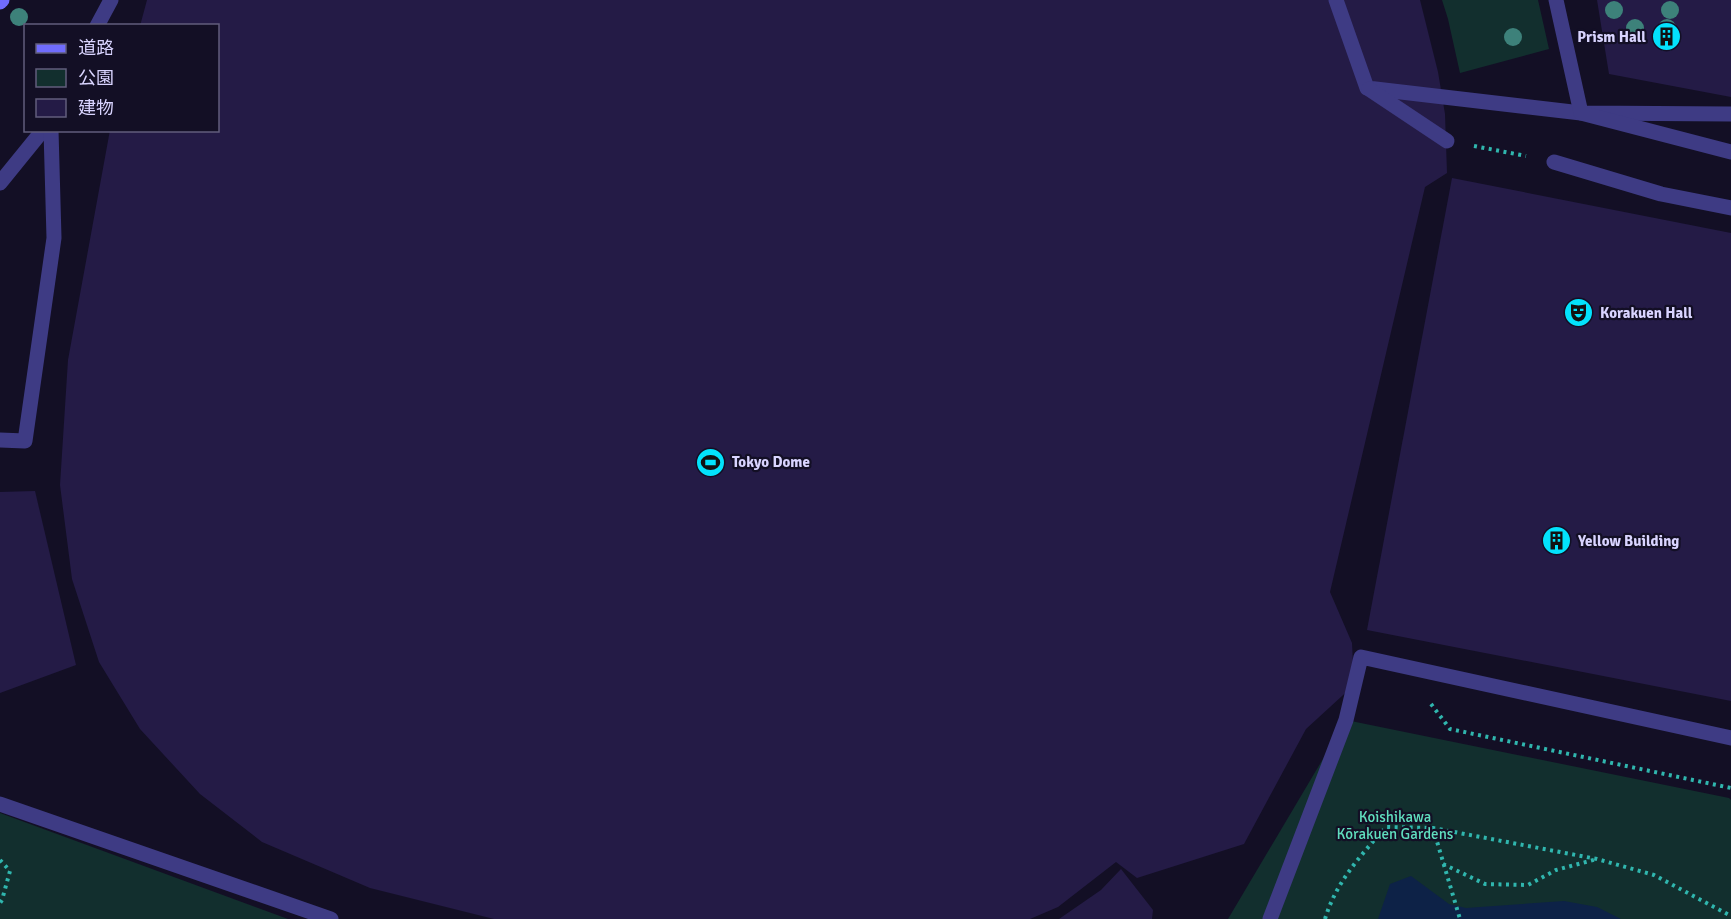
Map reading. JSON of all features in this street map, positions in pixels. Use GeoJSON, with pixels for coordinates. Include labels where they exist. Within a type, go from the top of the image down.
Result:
{"type":"FeatureCollection","features":[{"type":"Feature","properties":{"kind":"street"},"geometry":{"type":"LineString","coordinates":[[98,24],[111,0]]}},
{"type":"Feature","properties":{"kind":"street"},"geometry":{"type":"LineString","coordinates":[[1336,0],[1367,88],[1447,141]]}},
{"type":"Feature","properties":{"kind":"street"},"geometry":{"type":"LineString","coordinates":[[1556,0],[1581,112]]}},
{"type":"Feature","properties":{"kind":"street"},"geometry":{"type":"LineString","coordinates":[[1367,88],[1581,112],[1731,114]]}},
{"type":"Feature","properties":{"kind":"street"},"geometry":{"type":"LineString","coordinates":[[1581,112],[1731,152]]}},
{"type":"Feature","properties":{"kind":"street"},"geometry":{"type":"LineString","coordinates":[[1,178],[41,132]]}},
{"type":"Feature","properties":{"kind":"street"},"geometry":{"type":"LineString","coordinates":[[0,440],[25,441],[54,238],[51,132]]}},
{"type":"Feature","properties":{"kind":"street"},"geometry":{"type":"LineString","coordinates":[[1554,162],[1661,194],[1731,208]]}},
{"type":"Feature","properties":{"kind":"street"},"geometry":{"type":"LineString","coordinates":[[1270,919],[1346,720],[1361,657],[1731,738]]}},
{"type":"Feature","properties":{"kind":"street"},"geometry":{"type":"LineString","coordinates":[[0,804],[331,919]]}},
{"type":"Feature","properties":{"kind":"path"},"geometry":{"type":"LineString","coordinates":[[1447,141],[1554,162]]}},
{"type":"Feature","properties":{"kind":"path"},"geometry":{"type":"LineString","coordinates":[[1431,704],[1450,729],[1731,788]]}},
{"type":"Feature","properties":{"kind":"path"},"geometry":{"type":"LineString","coordinates":[[1325,919],[1331,898],[1350,869],[1386,827],[1433,828],[1597,859],[1654,875],[1731,916]]}},
{"type":"Feature","properties":{"kind":"path"},"geometry":{"type":"LineString","coordinates":[[1433,828],[1460,919]]}},
{"type":"Feature","properties":{"kind":"path"},"geometry":{"type":"LineString","coordinates":[[1443,864],[1485,884],[1528,885],[1556,870],[1597,859]]}},
{"type":"Feature","properties":{"kind":"path"},"geometry":{"type":"LineString","coordinates":[[0,860],[10,871],[0,903]]}},
{"type":"Feature","properties":{"kind":"green space"},"geometry":{"type":"Polygon","coordinates":[[[1442,0],[1538,0],[1549,49],[1460,73],[1442,0]]]}},
{"type":"Feature","properties":{"kind":"green space","name":"Koishikawa Kōrakuen Gardens"},"geometry":{"type":"Polygon","coordinates":[[[1346,720],[1729,798],[1731,800],[1731,919],[1228,919],[1346,720]]]}},
{"type":"Feature","properties":{"kind":"green space"},"geometry":{"type":"Polygon","coordinates":[[[0,813],[288,919],[0,919],[0,813]]]}},
{"type":"Feature","properties":{"kind":"water"},"geometry":{"type":"Polygon","coordinates":[[[1411,876],[1449,904],[1466,908],[1564,901],[1597,907],[1621,919],[1378,919],[1390,884],[1411,876]]]}},
{"type":"Feature","properties":{"kind":"building","name":"Tokyo Dome"},"geometry":{"type":"Polygon","coordinates":[[[147,0],[1420,0],[1438,72],[1445,114],[1447,173],[1425,187],[1330,592],[1352,643],[1354,685],[1306,729],[1244,844],[1137,878],[1116,862],[1058,907],[1030,919],[494,919],[370,888],[262,842],[200,794],[140,729],[99,662],[72,579],[60,485],[68,360],[110,132],[219,132],[219,24],[141,24],[147,0]]]}},
{"type":"Feature","properties":{"kind":"building","name":"Prism Hall"},"geometry":{"type":"Polygon","coordinates":[[[1597,0],[1731,0],[1731,97],[1609,74],[1597,0]]]}},
{"type":"Feature","properties":{"kind":"building"},"geometry":{"type":"Polygon","coordinates":[[[1452,178],[1731,233],[1731,701],[1367,630],[1452,178]]]}},
{"type":"Feature","properties":{"kind":"building"},"geometry":{"type":"Polygon","coordinates":[[[35,491],[76,665],[0,693],[0,492],[35,491]]]}},
{"type":"Feature","properties":{"kind":"building"},"geometry":{"type":"Polygon","coordinates":[[[1121,869],[1153,910],[1152,919],[1059,919],[1101,890],[1121,869]]]}},
{"type":"Feature","properties":{"kind":"place","name":"Prism Hall"},"geometry":{"type":"Point","coordinates":[1667,37]}},
{"type":"Feature","properties":{"kind":"place","name":"Korakuen Hall"},"geometry":{"type":"Point","coordinates":[1579,313]}},
{"type":"Feature","properties":{"kind":"place","name":"Tokyo Dome"},"geometry":{"type":"Point","coordinates":[711,462]}},
{"type":"Feature","properties":{"kind":"place","name":"Yellow Building"},"geometry":{"type":"Point","coordinates":[1557,541]}}]}
